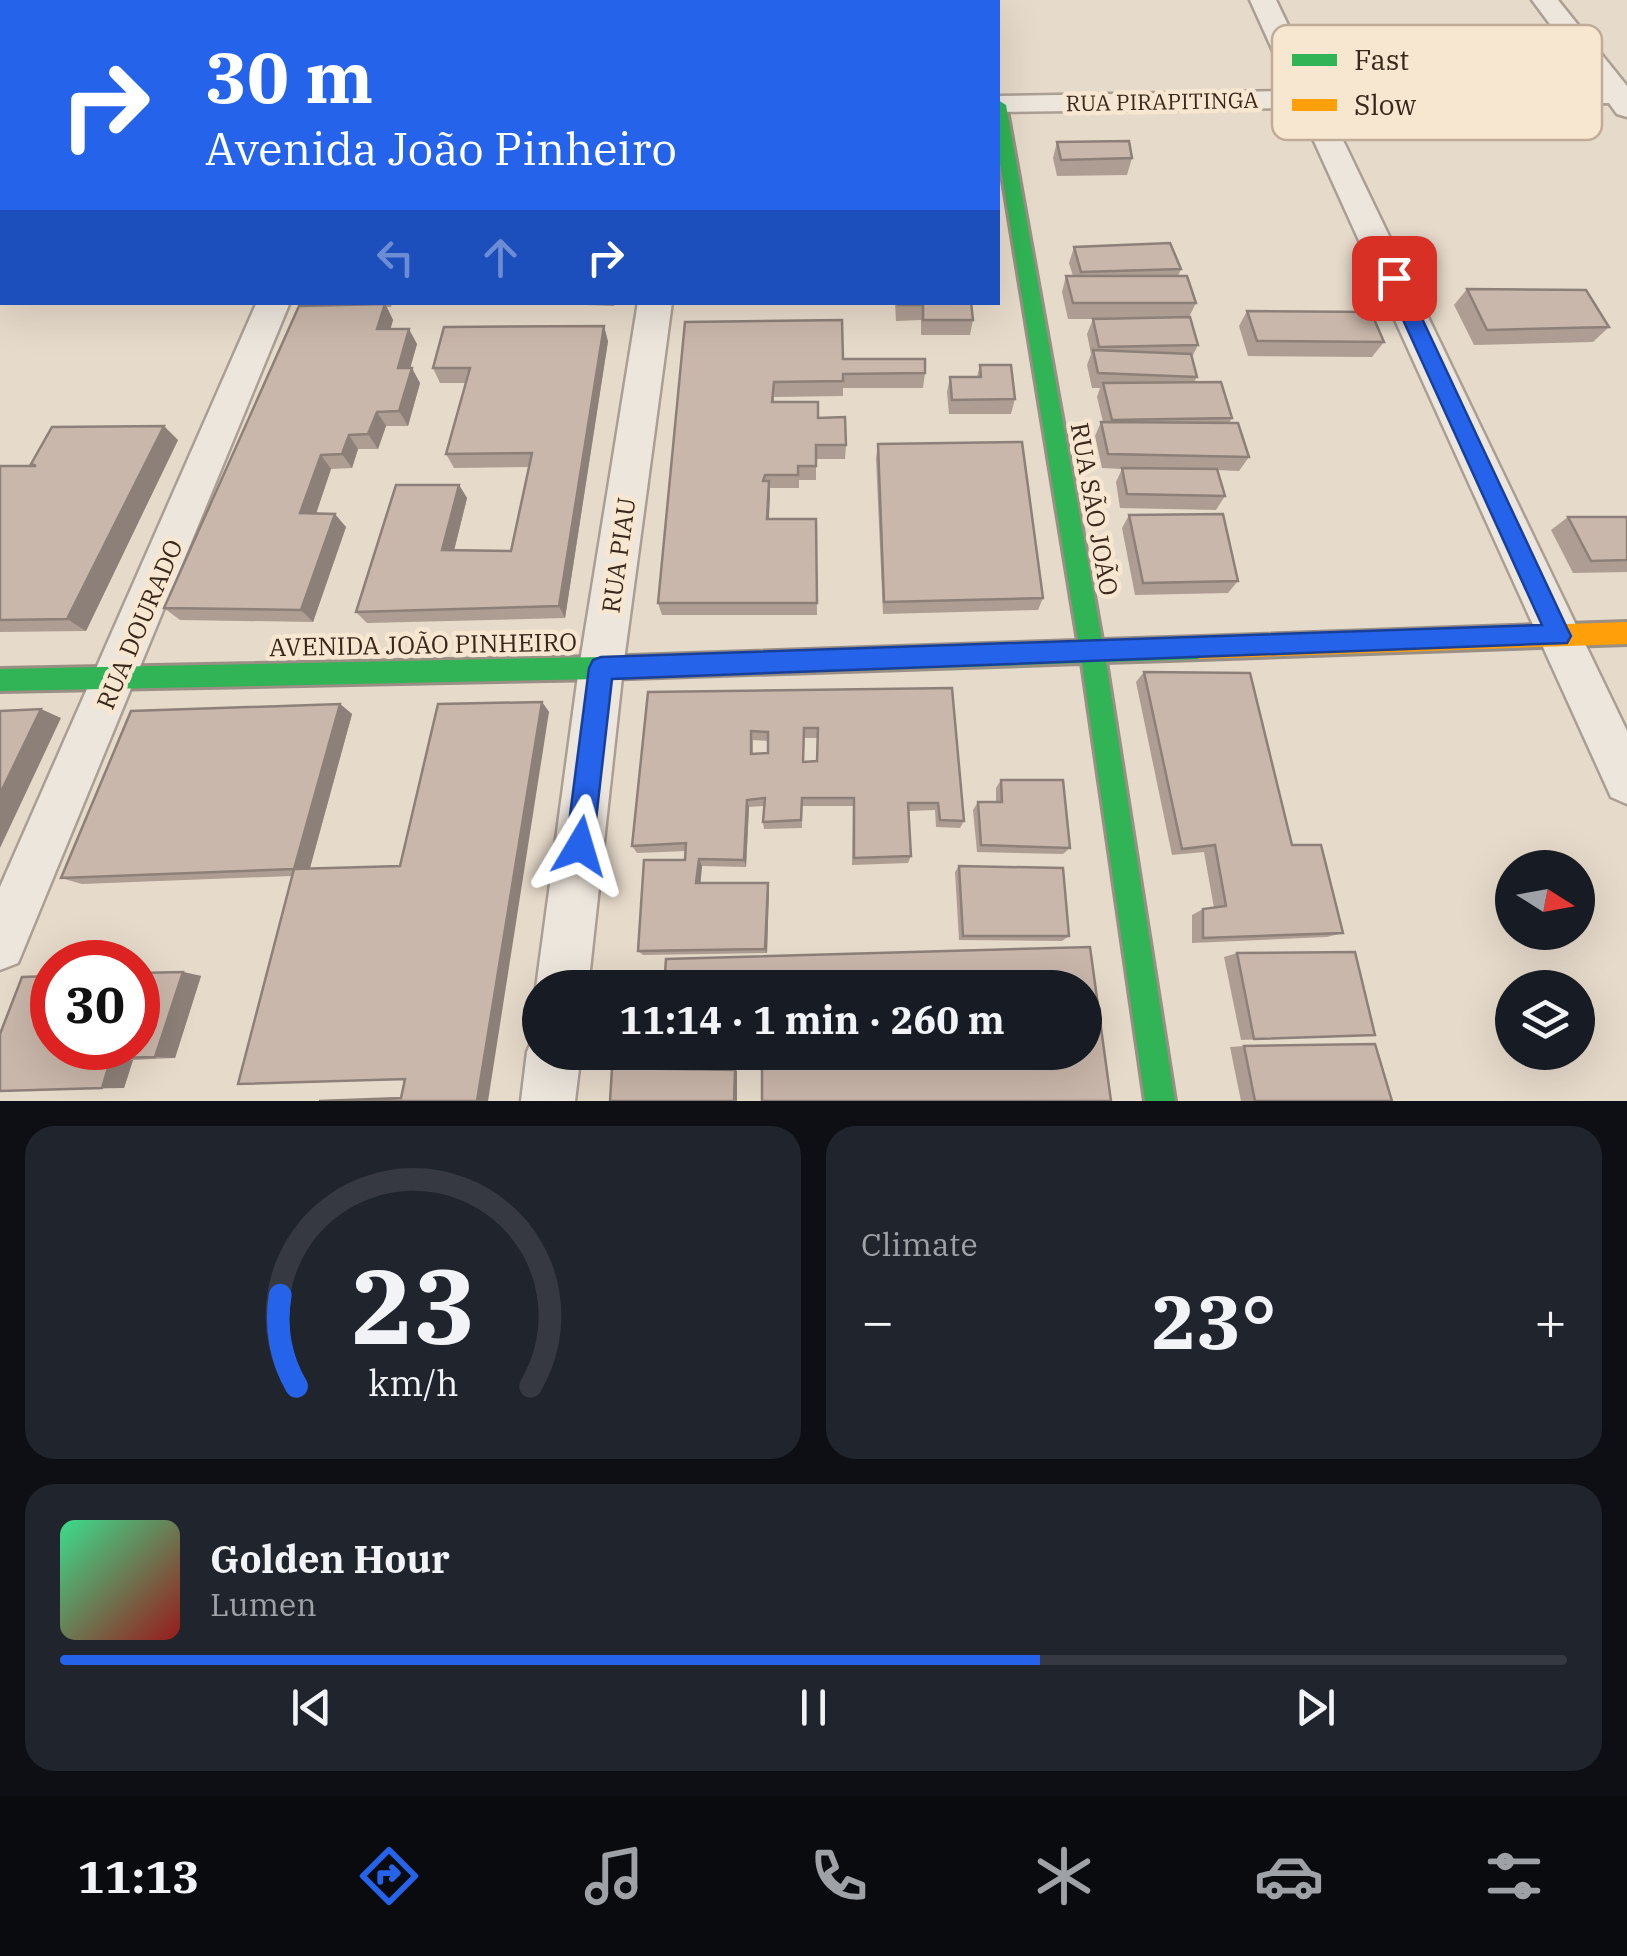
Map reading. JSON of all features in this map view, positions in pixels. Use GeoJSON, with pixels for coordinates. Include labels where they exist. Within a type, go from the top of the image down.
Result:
{"type":"FeatureCollection","features":[{"type":"Feature","properties":{"kind":"street"},"geometry":{"type":"LineString","coordinates":[[1263,0],[1275,25]]}},
{"type":"Feature","properties":{"kind":"street"},"geometry":{"type":"LineString","coordinates":[[1545,0],[1565,25]]}},
{"type":"Feature","properties":{"kind":"street"},"geometry":{"type":"LineString","coordinates":[[1602,71],[1624,99]]}},
{"type":"Feature","properties":{"kind":"street","name":"RUA PIRAPITINGA"},"geometry":{"type":"LineString","coordinates":[[1000,104],[1272,100]]}},
{"type":"Feature","properties":{"kind":"street","name":"RUA SÃO JOÃO"},"geometry":{"type":"LineString","coordinates":[[1000,116],[1092,651],[1160,1101]]}},
{"type":"Feature","properties":{"kind":"street"},"geometry":{"type":"LineString","coordinates":[[1330,140],[1627,781]]}},
{"type":"Feature","properties":{"kind":"street","name":"RUA DOURADO"},"geometry":{"type":"LineString","coordinates":[[0,945],[273,305]]}},
{"type":"Feature","properties":{"kind":"street","name":"RUA PIAU"},"geometry":{"type":"LineString","coordinates":[[564,970],[601,668],[655,305]]}},
{"type":"Feature","properties":{"kind":"street","name":"AVENIDA JOÃO PINHEIRO"},"geometry":{"type":"LineString","coordinates":[[0,680],[601,668],[1627,633]]}},
{"type":"Feature","properties":{"kind":"street"},"geometry":{"type":"LineString","coordinates":[[548,1101],[552,1070]]}},
{"type":"Feature","properties":{"kind":"building"},"geometry":{"type":"Polygon","coordinates":[[[1129,141],[1132,158],[1061,160],[1057,142],[1129,141]]]}},
{"type":"Feature","properties":{"kind":"building"},"geometry":{"type":"Polygon","coordinates":[[[1170,243],[1181,269],[1081,272],[1074,247],[1170,243]]]}},
{"type":"Feature","properties":{"kind":"building"},"geometry":{"type":"Polygon","coordinates":[[[1066,276],[1187,276],[1196,303],[1073,303],[1066,276]]]}},
{"type":"Feature","properties":{"kind":"building"},"geometry":{"type":"Polygon","coordinates":[[[1467,289],[1586,290],[1609,327],[1487,330],[1467,289]]]}},
{"type":"Feature","properties":{"kind":"building"},"geometry":{"type":"Polygon","coordinates":[[[385,305],[377,329],[409,329],[398,368],[412,368],[399,411],[377,412],[368,434],[349,435],[342,454],[321,455],[300,513],[335,514],[301,610],[164,608],[299,306],[385,305]]]}},
{"type":"Feature","properties":{"kind":"building"},"geometry":{"type":"Polygon","coordinates":[[[923,305],[971,305],[973,320],[923,320],[923,305]]]}},
{"type":"Feature","properties":{"kind":"building"},"geometry":{"type":"Polygon","coordinates":[[[1247,311],[1371,312],[1384,342],[1257,341],[1247,311]]]}},
{"type":"Feature","properties":{"kind":"building"},"geometry":{"type":"Polygon","coordinates":[[[1190,317],[1198,345],[1099,347],[1093,319],[1190,317]]]}},
{"type":"Feature","properties":{"kind":"building"},"geometry":{"type":"Polygon","coordinates":[[[842,320],[843,359],[925,359],[925,373],[843,374],[843,381],[774,382],[772,402],[818,402],[818,418],[845,417],[846,445],[816,445],[816,466],[798,466],[798,475],[765,475],[763,481],[769,481],[767,519],[816,519],[817,603],[658,603],[685,322],[842,320]]]}},
{"type":"Feature","properties":{"kind":"building"},"geometry":{"type":"Polygon","coordinates":[[[604,326],[559,606],[356,612],[396,485],[459,485],[442,550],[511,551],[532,453],[446,454],[470,368],[433,368],[444,327],[604,326]]]}},
{"type":"Feature","properties":{"kind":"building"},"geometry":{"type":"Polygon","coordinates":[[[1093,350],[1191,354],[1197,377],[1098,373],[1093,350]]]}},
{"type":"Feature","properties":{"kind":"building"},"geometry":{"type":"Polygon","coordinates":[[[980,365],[1011,365],[1015,399],[952,400],[950,377],[981,377],[980,365]]]}},
{"type":"Feature","properties":{"kind":"building"},"geometry":{"type":"Polygon","coordinates":[[[1221,382],[1232,418],[1112,420],[1103,383],[1221,382]]]}},
{"type":"Feature","properties":{"kind":"building"},"geometry":{"type":"Polygon","coordinates":[[[1101,422],[1238,423],[1249,457],[1108,454],[1101,422]]]}},
{"type":"Feature","properties":{"kind":"building"},"geometry":{"type":"Polygon","coordinates":[[[164,426],[67,619],[0,620],[0,466],[36,466],[31,464],[52,427],[164,426]]]}},
{"type":"Feature","properties":{"kind":"building"},"geometry":{"type":"Polygon","coordinates":[[[1022,442],[1043,598],[884,602],[878,444],[1022,442]]]}},
{"type":"Feature","properties":{"kind":"building"},"geometry":{"type":"Polygon","coordinates":[[[1122,468],[1217,469],[1225,496],[1127,494],[1122,468]]]}},
{"type":"Feature","properties":{"kind":"building"},"geometry":{"type":"Polygon","coordinates":[[[1223,514],[1238,581],[1143,583],[1129,515],[1223,514]]]}},
{"type":"Feature","properties":{"kind":"building"},"geometry":{"type":"Polygon","coordinates":[[[1568,517],[1627,517],[1627,560],[1591,561],[1568,517]]]}},
{"type":"Feature","properties":{"kind":"building"},"geometry":{"type":"Polygon","coordinates":[[[1144,672],[1250,673],[1292,845],[1321,845],[1343,933],[1203,938],[1203,909],[1226,906],[1215,845],[1182,849],[1144,672]]]}},
{"type":"Feature","properties":{"kind":"building"},"geometry":{"type":"Polygon","coordinates":[[[952,688],[964,821],[940,820],[938,803],[908,803],[911,856],[854,858],[854,798],[802,798],[801,820],[763,822],[765,798],[747,800],[744,860],[699,859],[696,883],[768,883],[765,949],[638,951],[644,860],[685,860],[686,843],[632,846],[648,692],[952,688]],[[804,728],[803,762],[817,761],[818,728],[804,728]],[[751,731],[751,754],[768,753],[768,732],[751,731]]]}},
{"type":"Feature","properties":{"kind":"building"},"geometry":{"type":"Polygon","coordinates":[[[542,702],[477,1101],[319,1101],[401,1098],[405,1079],[238,1084],[294,869],[400,866],[438,704],[542,702]]]}},
{"type":"Feature","properties":{"kind":"building"},"geometry":{"type":"Polygon","coordinates":[[[340,704],[294,869],[61,878],[131,711],[340,704]]]}},
{"type":"Feature","properties":{"kind":"building"},"geometry":{"type":"Polygon","coordinates":[[[41,709],[0,794],[0,711],[41,709]]]}},
{"type":"Feature","properties":{"kind":"building"},"geometry":{"type":"Polygon","coordinates":[[[1001,780],[1063,780],[1070,848],[981,845],[978,802],[1002,802],[1001,780]]]}},
{"type":"Feature","properties":{"kind":"building"},"geometry":{"type":"Polygon","coordinates":[[[959,866],[1063,868],[1069,936],[963,936],[959,866]]]}},
{"type":"Feature","properties":{"kind":"building"},"geometry":{"type":"Polygon","coordinates":[[[1090,947],[1093,970],[665,970],[666,959],[1090,947]]]}},
{"type":"Feature","properties":{"kind":"building"},"geometry":{"type":"Polygon","coordinates":[[[1355,952],[1375,1035],[1254,1039],[1237,953],[1355,952]]]}},
{"type":"Feature","properties":{"kind":"building"},"geometry":{"type":"Polygon","coordinates":[[[183,972],[160,1042],[160,973],[183,972]]]}},
{"type":"Feature","properties":{"kind":"building"},"geometry":{"type":"Polygon","coordinates":[[[22,977],[30,977],[30,1070],[107,1070],[102,1088],[0,1091],[0,1034],[22,977]]]}},
{"type":"Feature","properties":{"kind":"building"},"geometry":{"type":"Polygon","coordinates":[[[1102,1035],[1111,1101],[762,1101],[762,1070],[1102,1070],[1102,1035]]]}},
{"type":"Feature","properties":{"kind":"building"},"geometry":{"type":"Polygon","coordinates":[[[1375,1044],[1392,1101],[1255,1101],[1244,1046],[1375,1044]]]}},
{"type":"Feature","properties":{"kind":"building"},"geometry":{"type":"Polygon","coordinates":[[[612,1070],[735,1070],[734,1101],[610,1101],[612,1070]]]}},
{"type":"Feature","properties":{"kind":"traffic: fast"},"geometry":{"type":"LineString","coordinates":[[1000,117],[1092,651],[1160,1101]]}},
{"type":"Feature","properties":{"kind":"traffic: fast"},"geometry":{"type":"LineString","coordinates":[[0,680],[601,668],[1200,648]]}},
{"type":"Feature","properties":{"kind":"traffic: slow"},"geometry":{"type":"LineString","coordinates":[[1200,648],[1627,633]]}},
{"type":"Feature","properties":{"kind":"route"},"geometry":{"type":"LineString","coordinates":[[580,846],[601,668],[1558,636],[1394,278]]}}]}
